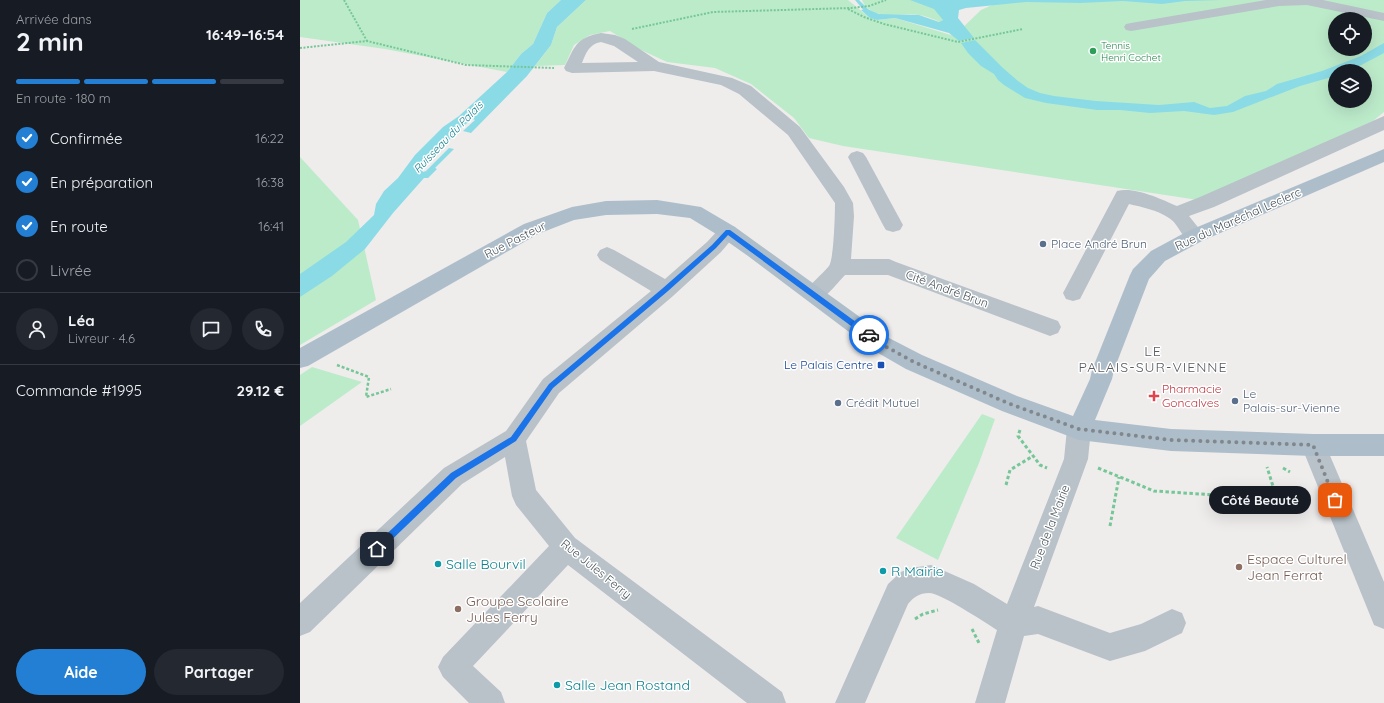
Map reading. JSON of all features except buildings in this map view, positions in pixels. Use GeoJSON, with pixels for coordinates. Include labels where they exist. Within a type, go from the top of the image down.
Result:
{"type":"FeatureCollection","features":[{"type":"Feature","properties":{"kind":"main road","name":"Rue du Maréchal Leclerc"},"geometry":{"type":"LineString","coordinates":[[1079,429],[1101,379],[1102,370],[1140,275],[1158,256],[1195,236],[1384,155]]}},
{"type":"Feature","properties":{"kind":"main road","name":"Rue Pasteur"},"geometry":{"type":"LineString","coordinates":[[300,359],[531,229],[572,214],[606,208],[657,207],[694,212],[728,232],[881,344],[914,362],[1026,410],[1079,429],[1171,440],[1313,445],[1384,445]]}},
{"type":"Feature","properties":{"kind":"street"},"geometry":{"type":"LineString","coordinates":[[1131,27],[1279,2],[1307,1],[1384,17]]}},
{"type":"Feature","properties":{"kind":"street"},"geometry":{"type":"LineString","coordinates":[[654,66],[612,38],[598,37],[582,46],[572,68],[654,66],[726,81],[745,90],[794,131],[838,192],[844,203],[845,216],[840,267],[814,294]]}},
{"type":"Feature","properties":{"kind":"street"},"geometry":{"type":"LineString","coordinates":[[1176,213],[1207,202],[1378,126],[1384,121]]}},
{"type":"Feature","properties":{"kind":"street"},"geometry":{"type":"LineString","coordinates":[[857,157],[893,225]]}},
{"type":"Feature","properties":{"kind":"street"},"geometry":{"type":"LineString","coordinates":[[1073,293],[1124,196],[1151,202],[1176,213],[1195,236]]}},
{"type":"Feature","properties":{"kind":"street"},"geometry":{"type":"LineString","coordinates":[[300,622],[453,476],[514,439],[551,386],[666,290],[714,247],[728,232]]}},
{"type":"Feature","properties":{"kind":"street"},"geometry":{"type":"LineString","coordinates":[[607,255],[666,290]]}},
{"type":"Feature","properties":{"kind":"street","name":"Cité André Brun"},"geometry":{"type":"LineString","coordinates":[[840,267],[889,267],[1050,327]]}},
{"type":"Feature","properties":{"kind":"street","name":"Rue de la Mairie"},"geometry":{"type":"LineString","coordinates":[[990,703],[1013,624],[1076,459],[1079,429]]}},
{"type":"Feature","properties":{"kind":"street","name":"Rue Jules Ferry"},"geometry":{"type":"LineString","coordinates":[[514,439],[525,496],[566,548],[771,703]]}},
{"type":"Feature","properties":{"kind":"street"},"geometry":{"type":"LineString","coordinates":[[1313,445],[1384,615]]}},
{"type":"Feature","properties":{"kind":"street"},"geometry":{"type":"LineString","coordinates":[[490,703],[453,667],[566,548]]}},
{"type":"Feature","properties":{"kind":"street"},"geometry":{"type":"LineString","coordinates":[[850,703],[898,594],[911,582],[931,579],[964,594],[1013,624],[1038,620],[1110,647],[1145,637],[1172,623]]}},
{"type":"Feature","properties":{"kind":"path"},"geometry":{"type":"LineString","coordinates":[[344,0],[367,41]]}},
{"type":"Feature","properties":{"kind":"path"},"geometry":{"type":"LineString","coordinates":[[598,37],[713,12],[851,8],[869,6],[886,0]]}},
{"type":"Feature","properties":{"kind":"path"},"geometry":{"type":"LineString","coordinates":[[847,8],[864,17],[884,24],[958,42],[1023,29]]}},
{"type":"Feature","properties":{"kind":"path"},"geometry":{"type":"LineString","coordinates":[[300,48],[367,41],[466,65],[536,67]]}},
{"type":"Feature","properties":{"kind":"path"},"geometry":{"type":"LineString","coordinates":[[322,346],[332,363],[370,377],[366,397],[391,389]]}},
{"type":"Feature","properties":{"kind":"path"},"geometry":{"type":"LineString","coordinates":[[1026,410],[1018,436],[1040,465]]}},
{"type":"Feature","properties":{"kind":"path"},"geometry":{"type":"LineString","coordinates":[[1006,485],[1010,470],[1033,456]]}},
{"type":"Feature","properties":{"kind":"path"},"geometry":{"type":"LineString","coordinates":[[1076,459],[1154,492],[1277,499],[1265,463],[1270,464]]}},
{"type":"Feature","properties":{"kind":"path"},"geometry":{"type":"LineString","coordinates":[[1280,467],[1290,472]]}},
{"type":"Feature","properties":{"kind":"path"},"geometry":{"type":"LineString","coordinates":[[1110,526],[1119,477]]}},
{"type":"Feature","properties":{"kind":"path"},"geometry":{"type":"LineString","coordinates":[[923,614],[936,610]]}},
{"type":"Feature","properties":{"kind":"path"},"geometry":{"type":"LineString","coordinates":[[972,628],[980,646]]}},
{"type":"Feature","properties":{"kind":"green space"},"geometry":{"type":"Polygon","coordinates":[[[300,0],[561,0],[547,13],[533,44],[521,54],[507,72],[385,49],[300,37],[300,0]]]}},
{"type":"Feature","properties":{"kind":"green space"},"geometry":{"type":"Polygon","coordinates":[[[586,0],[848,0],[870,18],[877,20],[895,18],[954,36],[981,10],[1003,0],[1384,0],[1384,112],[1373,121],[1198,200],[843,146],[809,138],[794,118],[751,84],[715,68],[667,62],[639,49],[610,31],[590,35],[574,45],[565,65],[535,66],[551,45],[557,27],[586,0]]]}},
{"type":"Feature","properties":{"kind":"green space"},"geometry":{"type":"Polygon","coordinates":[[[862,0],[967,0],[940,22],[919,15],[879,14],[866,7],[862,0]]]}},
{"type":"Feature","properties":{"kind":"green space"},"geometry":{"type":"Polygon","coordinates":[[[300,157],[358,220],[376,300],[300,345],[300,157]]]}},
{"type":"Feature","properties":{"kind":"green space"},"geometry":{"type":"Polygon","coordinates":[[[312,367],[362,382],[300,426],[300,375],[312,367]]]}},
{"type":"Feature","properties":{"kind":"green space"},"geometry":{"type":"Polygon","coordinates":[[[982,414],[995,419],[979,463],[938,560],[896,538],[982,414]]]}},
{"type":"Feature","properties":{"kind":"water","name":"Ruisseau du Palais"},"geometry":{"type":"Polygon","coordinates":[[[561,0],[586,0],[557,27],[551,45],[527,76],[471,133],[463,131],[475,120],[473,119],[456,131],[444,147],[422,170],[423,172],[426,171],[449,148],[454,149],[435,168],[437,169],[428,178],[424,178],[393,213],[365,249],[332,276],[300,297],[300,274],[346,242],[374,215],[376,204],[384,191],[398,178],[415,155],[443,127],[459,116],[507,72],[521,54],[533,44],[547,13],[561,0]]]}},
{"type":"Feature","properties":{"kind":"water"},"geometry":{"type":"Polygon","coordinates":[[[910,0],[1221,0],[1185,1],[1162,4],[1123,1],[1080,3],[1026,2],[966,8],[959,10],[958,18],[974,38],[959,41],[949,33],[895,18],[877,20],[870,18],[861,10],[867,9],[879,14],[919,15],[939,22],[943,20],[934,9],[910,0]]]}},
{"type":"Feature","properties":{"kind":"water"},"geometry":{"type":"Polygon","coordinates":[[[975,40],[1003,68],[1028,88],[1040,93],[1054,96],[1096,101],[1159,105],[1194,102],[1210,108],[1227,106],[1245,96],[1266,91],[1277,84],[1328,69],[1328,78],[1300,86],[1233,112],[1214,115],[1184,111],[1150,113],[1120,110],[1097,110],[1046,103],[1025,98],[1004,85],[994,74],[981,66],[968,53],[961,43],[975,40]]]}},
{"type":"Feature","properties":{"kind":"water"},"geometry":{"type":"Polygon","coordinates":[[[1384,43],[1384,53],[1363,64],[1340,64],[1361,56],[1372,56],[1372,50],[1384,43]]]}},
{"type":"Feature","properties":{"kind":"waterway"},"geometry":{"type":"LineString","coordinates":[[857,0],[867,11],[871,13]]}},
{"type":"Feature","properties":{"kind":"way so far"},"geometry":{"type":"LineString","coordinates":[[869,335],[881,344],[914,362],[1010,404],[1079,429],[1109,434],[1171,440],[1313,445],[1335,500]]}},
{"type":"Feature","properties":{"kind":"place","name":"Tennis Henri Cochet"},"geometry":{"type":"Point","coordinates":[1093,51]}},
{"type":"Feature","properties":{"kind":"place","name":"Place André Brun"},"geometry":{"type":"Point","coordinates":[1043,244]}},
{"type":"Feature","properties":{"kind":"place","name":"Le Palais Centre"},"geometry":{"type":"Point","coordinates":[881,365]}},
{"type":"Feature","properties":{"kind":"place","name":"Pharmacie Goncalves"},"geometry":{"type":"Point","coordinates":[1154,396]}},
{"type":"Feature","properties":{"kind":"place","name":"Le Palais-sur-Vienne"},"geometry":{"type":"Point","coordinates":[1235,401]}},
{"type":"Feature","properties":{"kind":"place","name":"Crédit Mutuel"},"geometry":{"type":"Point","coordinates":[838,403]}},
{"type":"Feature","properties":{"kind":"place","name":"Côté Beauté"},"geometry":{"type":"Point","coordinates":[1335,500]}},
{"type":"Feature","properties":{"kind":"place","name":"Salle Bourvil"},"geometry":{"type":"Point","coordinates":[438,564]}},
{"type":"Feature","properties":{"kind":"place","name":"Espace Culturel Jean Ferrat"},"geometry":{"type":"Point","coordinates":[1239,567]}},
{"type":"Feature","properties":{"kind":"place","name":"R Mairie"},"geometry":{"type":"Point","coordinates":[883,571]}},
{"type":"Feature","properties":{"kind":"place","name":"Groupe Scolaire Jules Ferry"},"geometry":{"type":"Point","coordinates":[458,609]}},
{"type":"Feature","properties":{"kind":"place","name":"Salle Jean Rostand"},"geometry":{"type":"Point","coordinates":[557,685]}},
{"type":"Feature","properties":{"kind":"district","name":"LE PALAIS-SUR-VIENNE"},"geometry":{"type":"Point","coordinates":[1153,360]}},
{"type":"Feature","properties":{"kind":"route"},"geometry":{"type":"LineString","coordinates":[[377,549],[453,476],[514,439],[551,386],[666,290],[714,247],[728,232],[869,335]]}}]}
